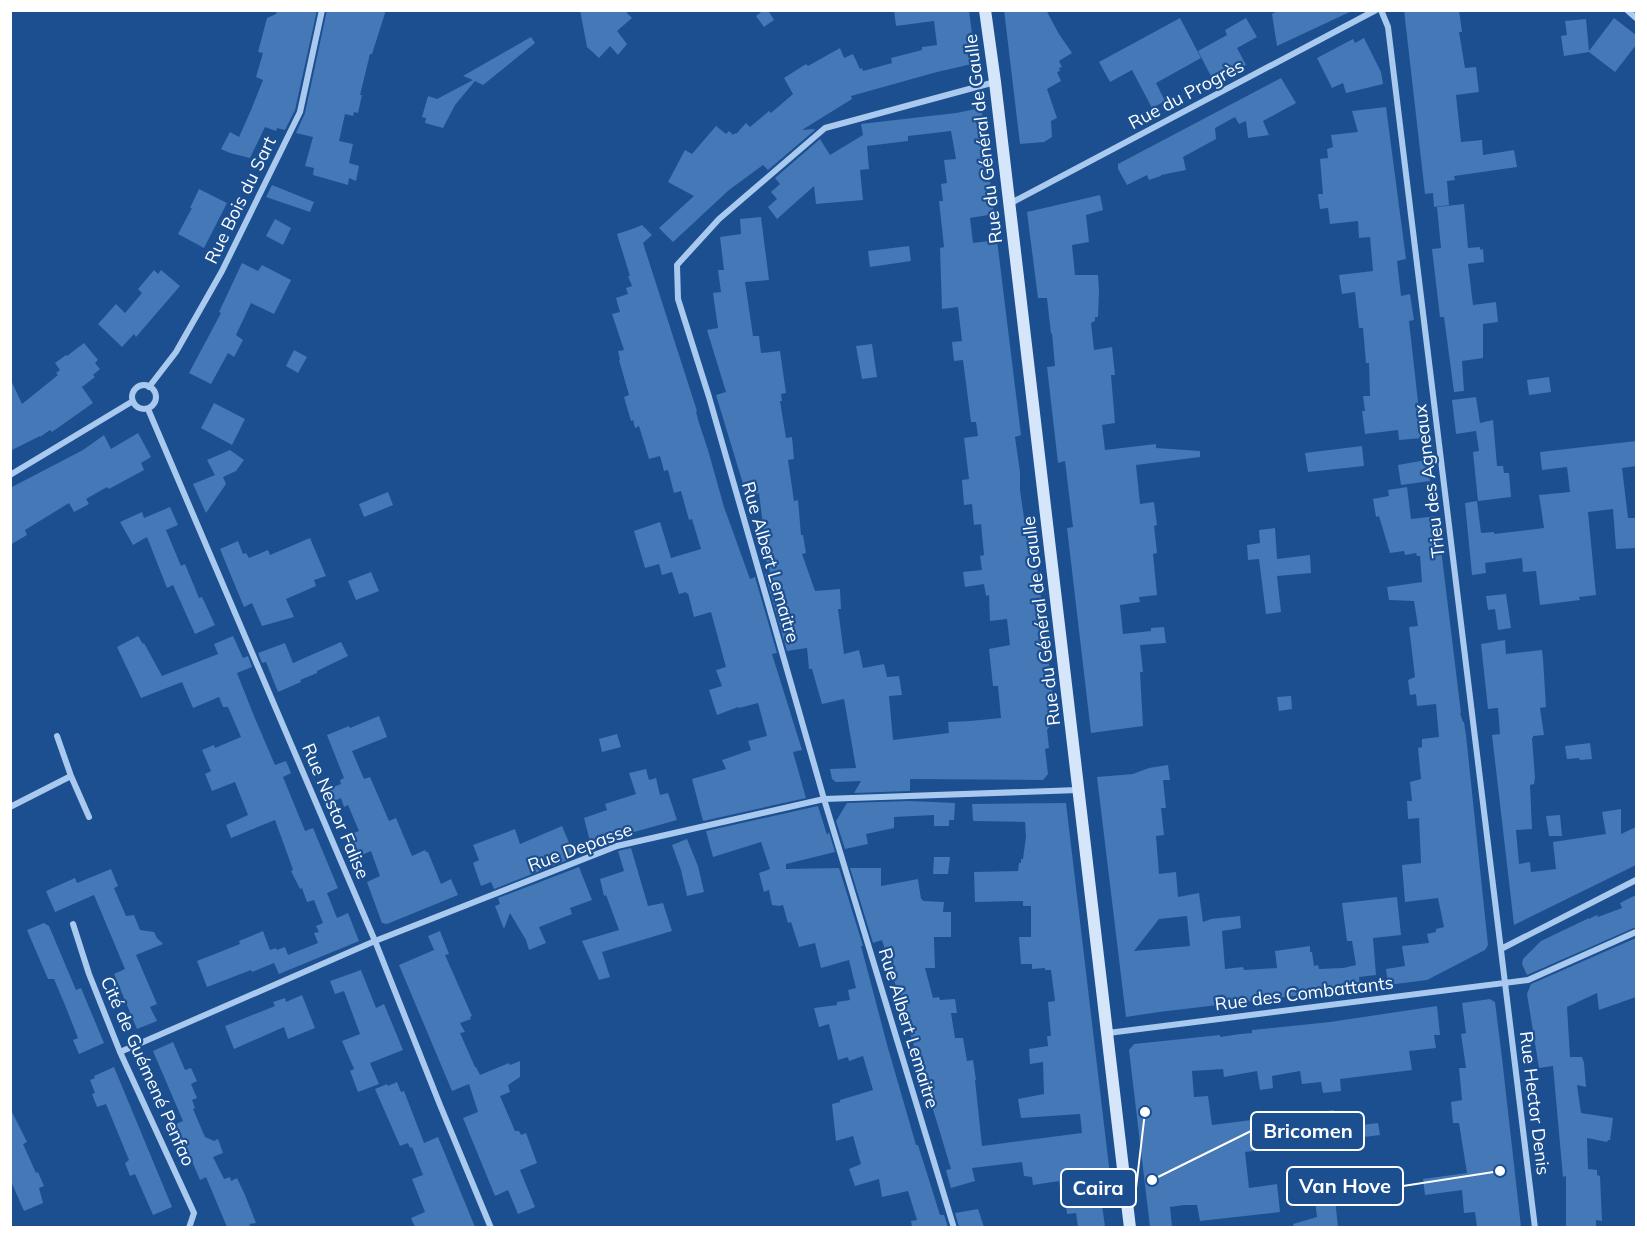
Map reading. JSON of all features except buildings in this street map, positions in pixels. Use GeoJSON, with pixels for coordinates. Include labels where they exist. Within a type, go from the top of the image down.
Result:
{"type":"FeatureCollection","features":[{"type":"Feature","properties":{"kind":"main road","name":"Rue du Général de Gaulle"},"geometry":{"type":"LineString","coordinates":[[985,10],[1130,1227]]}},
{"type":"Feature","properties":{"kind":"street","name":"Rue Bois du Sart"},"geometry":{"type":"LineString","coordinates":[[149,387],[176,352],[222,271],[300,112],[322,10]]}},
{"type":"Feature","properties":{"kind":"street","name":"Rue du Progrès"},"geometry":{"type":"LineString","coordinates":[[1009,204],[1376,10]]}},
{"type":"Feature","properties":{"kind":"street","name":"Trieu des Agneaux"},"geometry":{"type":"LineString","coordinates":[[1381,10],[1388,27],[1505,983]]}},
{"type":"Feature","properties":{"kind":"street"},"geometry":{"type":"LineString","coordinates":[[1628,10],[1636,18]]}},
{"type":"Feature","properties":{"kind":"street","name":"Rue Albert Lemaitre"},"geometry":{"type":"LineString","coordinates":[[954,1227],[824,799],[709,397],[678,299],[677,266],[719,219],[825,128],[995,82]]}},
{"type":"Feature","properties":{"kind":"street"},"geometry":{"type":"LineString","coordinates":[[143,386],[149,387],[156,396],[154,404],[148,409],[138,407],[133,401],[136,389],[143,386]]}},
{"type":"Feature","properties":{"kind":"street"},"geometry":{"type":"LineString","coordinates":[[10,475],[133,401]]}},
{"type":"Feature","properties":{"kind":"street","name":"Rue Nestor Falise"},"geometry":{"type":"LineString","coordinates":[[148,409],[375,941],[491,1227]]}},
{"type":"Feature","properties":{"kind":"street"},"geometry":{"type":"LineString","coordinates":[[57,735],[89,818]]}},
{"type":"Feature","properties":{"kind":"street"},"geometry":{"type":"LineString","coordinates":[[10,807],[71,776]]}},
{"type":"Feature","properties":{"kind":"street","name":"Rue Depasse"},"geometry":{"type":"LineString","coordinates":[[120,1052],[375,941],[617,846],[824,799],[1079,790]]}},
{"type":"Feature","properties":{"kind":"street"},"geometry":{"type":"LineString","coordinates":[[1501,949],[1636,880]]}},
{"type":"Feature","properties":{"kind":"street","name":"Cité de Guémené Penfao"},"geometry":{"type":"LineString","coordinates":[[73,924],[89,974],[120,1052],[194,1213],[189,1227]]}},
{"type":"Feature","properties":{"kind":"street","name":"Rue des Combattants"},"geometry":{"type":"LineString","coordinates":[[1108,1033],[1528,980],[1636,932]]}},
{"type":"Feature","properties":{"kind":"street","name":"Rue Hector Denis"},"geometry":{"type":"LineString","coordinates":[[1505,983],[1535,1227]]}},
{"type":"Feature","properties":{"kind":"place","name":"Caira"},"geometry":{"type":"Point","coordinates":[1145,1112]}},
{"type":"Feature","properties":{"kind":"place","name":"Van Hove"},"geometry":{"type":"Point","coordinates":[1500,1171]}},
{"type":"Feature","properties":{"kind":"place","name":"Bricomen"},"geometry":{"type":"Point","coordinates":[1152,1180]}}]}
